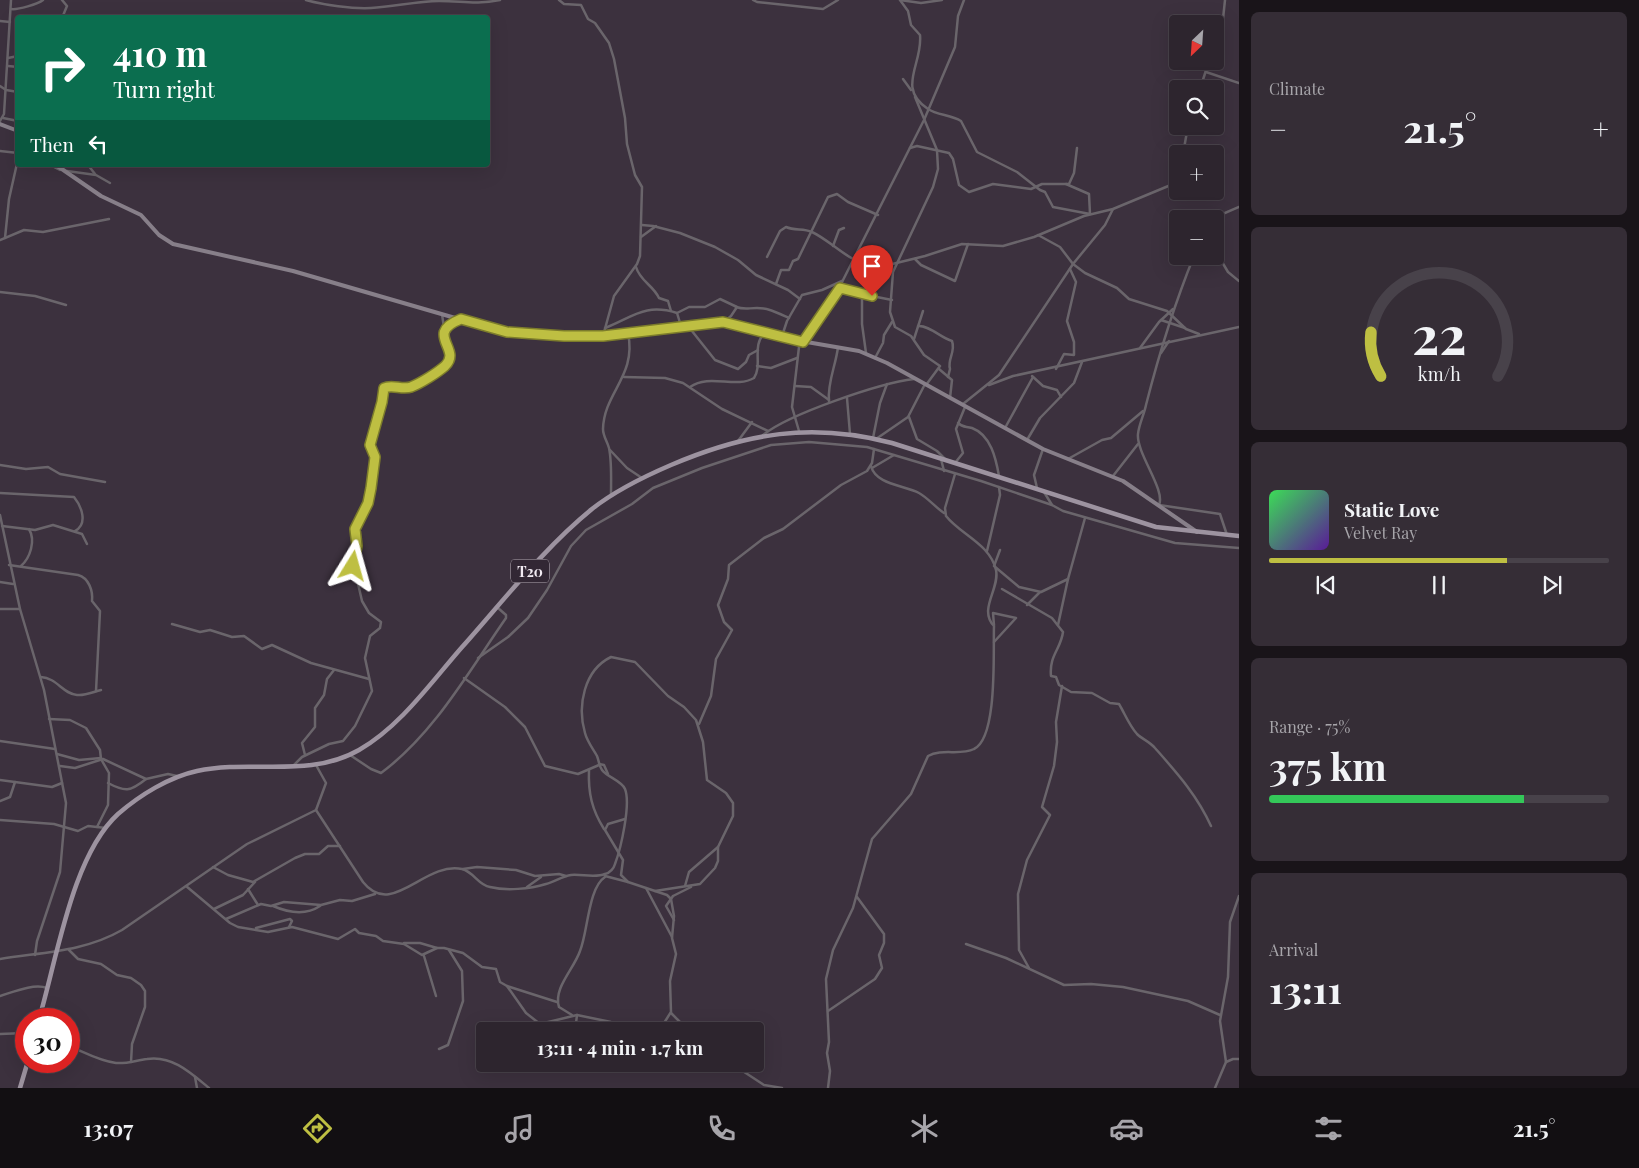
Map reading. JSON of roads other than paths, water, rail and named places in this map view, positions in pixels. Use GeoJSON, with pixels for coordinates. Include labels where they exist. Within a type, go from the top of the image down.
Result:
{"type":"FeatureCollection","features":[{"type":"Feature","properties":{"kind":"main road","name":"T20"},"geometry":{"type":"LineString","coordinates":[[42,1008],[85,863],[106,828],[119,814],[142,796],[179,777],[203,770],[292,768],[316,765],[360,749],[387,728],[561,538],[611,495],[642,478],[705,451],[738,440],[763,435],[799,432],[850,434],[875,438],[1156,527],[1239,536]]}},
{"type":"Feature","properties":{"kind":"main road"},"geometry":{"type":"LineString","coordinates":[[20,1088],[24,1073]]}},
{"type":"Feature","properties":{"kind":"street"},"geometry":{"type":"LineString","coordinates":[[1,121],[8,66],[11,0]]}},
{"type":"Feature","properties":{"kind":"street"},"geometry":{"type":"LineString","coordinates":[[11,9],[22,10],[30,4],[43,0]]}},
{"type":"Feature","properties":{"kind":"street"},"geometry":{"type":"LineString","coordinates":[[62,0],[66,6],[63,15]]}},
{"type":"Feature","properties":{"kind":"street"},"geometry":{"type":"LineString","coordinates":[[306,0],[369,8],[424,2],[471,4],[500,0]]}},
{"type":"Feature","properties":{"kind":"street"},"geometry":{"type":"LineString","coordinates":[[559,0],[564,4],[581,5],[588,19],[595,23],[609,43],[624,108],[627,144],[635,175],[642,188],[640,256],[636,266],[614,296],[603,336]]}},
{"type":"Feature","properties":{"kind":"street"},"geometry":{"type":"LineString","coordinates":[[753,0],[822,9],[838,0]]}},
{"type":"Feature","properties":{"kind":"street"},"geometry":{"type":"LineString","coordinates":[[900,0],[921,3],[942,0]]}},
{"type":"Feature","properties":{"kind":"street"},"geometry":{"type":"LineString","coordinates":[[875,358],[883,343],[884,335],[892,322],[892,278],[935,181],[938,160],[937,150],[912,92],[912,81],[920,35],[912,25],[908,11],[900,0]]}},
{"type":"Feature","properties":{"kind":"street"},"geometry":{"type":"LineString","coordinates":[[799,432],[792,407],[799,346],[844,281],[929,110],[955,47],[958,16],[964,0]]}},
{"type":"Feature","properties":{"kind":"street"},"geometry":{"type":"LineString","coordinates":[[1223,15],[1225,0]]}},
{"type":"Feature","properties":{"kind":"street"},"geometry":{"type":"LineString","coordinates":[[0,21],[10,22]]}},
{"type":"Feature","properties":{"kind":"street"},"geometry":{"type":"LineString","coordinates":[[8,58],[15,57]]}},
{"type":"Feature","properties":{"kind":"street"},"geometry":{"type":"LineString","coordinates":[[8,66],[15,67]]}},
{"type":"Feature","properties":{"kind":"street"},"geometry":{"type":"LineString","coordinates":[[1203,80],[1206,72],[1239,83]]}},
{"type":"Feature","properties":{"kind":"street"},"geometry":{"type":"LineString","coordinates":[[903,79],[929,110],[961,121],[977,152],[1017,172],[1045,192],[1053,207],[1090,214]]}},
{"type":"Feature","properties":{"kind":"street"},"geometry":{"type":"LineString","coordinates":[[0,86],[6,90],[15,92]]}},
{"type":"Feature","properties":{"kind":"street"},"geometry":{"type":"LineString","coordinates":[[1,121],[15,121]]}},
{"type":"Feature","properties":{"kind":"street"},"geometry":{"type":"LineString","coordinates":[[1,121],[15,129]]}},
{"type":"Feature","properties":{"kind":"street"},"geometry":{"type":"LineString","coordinates":[[910,148],[917,146],[951,155],[957,181],[964,190],[973,192],[993,184],[1037,188],[1042,184],[1066,184],[1089,194],[1090,214]]}},
{"type":"Feature","properties":{"kind":"street"},"geometry":{"type":"LineString","coordinates":[[1066,184],[1071,182],[1074,173],[1077,148]]}},
{"type":"Feature","properties":{"kind":"street"},"geometry":{"type":"LineString","coordinates":[[0,151],[15,154]]}},
{"type":"Feature","properties":{"kind":"street"},"geometry":{"type":"LineString","coordinates":[[5,238],[9,199],[16,167]]}},
{"type":"Feature","properties":{"kind":"street"},"geometry":{"type":"LineString","coordinates":[[54,167],[112,202],[141,215],[159,235],[173,244],[293,271],[507,332],[564,336],[603,336],[723,322],[803,342],[866,353],[1043,449],[1113,476],[1199,533]]}},
{"type":"Feature","properties":{"kind":"street"},"geometry":{"type":"LineString","coordinates":[[58,167],[64,172]]}},
{"type":"Feature","properties":{"kind":"street"},"geometry":{"type":"LineString","coordinates":[[90,167],[96,175]]}},
{"type":"Feature","properties":{"kind":"street"},"geometry":{"type":"LineString","coordinates":[[64,172],[70,171],[96,175],[110,183]]}},
{"type":"Feature","properties":{"kind":"street"},"geometry":{"type":"LineString","coordinates":[[852,264],[872,268],[899,263],[968,244],[1003,246],[1038,235],[1090,214],[1113,209],[1132,199],[1153,194],[1169,186]]}},
{"type":"Feature","properties":{"kind":"street"},"geometry":{"type":"LineString","coordinates":[[776,284],[781,270],[789,270],[793,261],[797,261],[827,198],[836,194],[848,202],[878,215]]}},
{"type":"Feature","properties":{"kind":"street"},"geometry":{"type":"LineString","coordinates":[[1224,214],[1239,207]]}},
{"type":"Feature","properties":{"kind":"street"},"geometry":{"type":"LineString","coordinates":[[956,463],[963,451],[956,435],[964,406],[989,385],[1006,365],[1073,264],[1105,225],[1113,209]]}},
{"type":"Feature","properties":{"kind":"street"},"geometry":{"type":"LineString","coordinates":[[0,240],[24,230],[43,232],[108,219]]}},
{"type":"Feature","properties":{"kind":"street"},"geometry":{"type":"LineString","coordinates":[[642,225],[656,226],[715,247],[738,260],[753,274],[776,284],[800,299]]}},
{"type":"Feature","properties":{"kind":"street"},"geometry":{"type":"LineString","coordinates":[[641,237],[656,226]]}},
{"type":"Feature","properties":{"kind":"street"},"geometry":{"type":"LineString","coordinates":[[766,257],[782,228],[798,231],[804,229],[855,260]]}},
{"type":"Feature","properties":{"kind":"street"},"geometry":{"type":"LineString","coordinates":[[833,246],[839,230],[844,228]]}},
{"type":"Feature","properties":{"kind":"street"},"geometry":{"type":"LineString","coordinates":[[1038,235],[1060,247],[1073,264],[1093,277],[1117,288],[1129,299],[1170,313],[1186,328]]}},
{"type":"Feature","properties":{"kind":"street"},"geometry":{"type":"LineString","coordinates":[[915,259],[918,264],[955,281],[968,244]]}},
{"type":"Feature","properties":{"kind":"street"},"geometry":{"type":"LineString","coordinates":[[1139,349],[1161,320],[1173,309],[1190,265]]}},
{"type":"Feature","properties":{"kind":"street"},"geometry":{"type":"LineString","coordinates":[[1224,265],[1228,272],[1239,281]]}},
{"type":"Feature","properties":{"kind":"street"},"geometry":{"type":"LineString","coordinates":[[636,266],[640,277],[654,289],[659,298],[668,301],[670,311]]}},
{"type":"Feature","properties":{"kind":"street"},"geometry":{"type":"LineString","coordinates":[[1056,369],[1064,354],[1074,355],[1075,350],[1072,334],[1067,324],[1076,282],[1070,269]]}},
{"type":"Feature","properties":{"kind":"street"},"geometry":{"type":"LineString","coordinates":[[782,336],[789,318],[804,294],[822,290],[844,281]]}},
{"type":"Feature","properties":{"kind":"street"},"geometry":{"type":"LineString","coordinates":[[840,288],[892,300]]}},
{"type":"Feature","properties":{"kind":"street"},"geometry":{"type":"LineString","coordinates":[[0,292],[35,296],[66,305]]}},
{"type":"Feature","properties":{"kind":"street"},"geometry":{"type":"LineString","coordinates":[[860,293],[863,304],[862,324],[866,353]]}},
{"type":"Feature","properties":{"kind":"street"},"geometry":{"type":"LineString","coordinates":[[605,328],[621,322],[642,310],[678,313],[689,307],[705,307],[719,299],[748,310],[758,308],[777,311],[789,318]]}},
{"type":"Feature","properties":{"kind":"street"},"geometry":{"type":"LineString","coordinates":[[723,322],[731,316],[736,306]]}},
{"type":"Feature","properties":{"kind":"street"},"geometry":{"type":"LineString","coordinates":[[914,340],[922,311]]}},
{"type":"Feature","properties":{"kind":"street"},"geometry":{"type":"LineString","coordinates":[[292,768],[297,760],[305,755],[346,738],[371,695],[372,689],[366,653],[370,636],[380,628],[381,622],[370,614],[362,602],[353,559],[357,546],[355,529],[368,503],[372,480],[375,457],[370,445],[384,388],[389,386],[410,387],[447,363],[450,354],[444,340],[441,319],[443,313]]}},
{"type":"Feature","properties":{"kind":"street"},"geometry":{"type":"LineString","coordinates":[[678,313],[681,326]]}},
{"type":"Feature","properties":{"kind":"street"},"geometry":{"type":"LineString","coordinates":[[1159,505],[1161,499],[1151,469],[1138,444],[1138,432],[1170,313]]}},
{"type":"Feature","properties":{"kind":"street"},"geometry":{"type":"LineString","coordinates":[[444,330],[461,319]]}},
{"type":"Feature","properties":{"kind":"street"},"geometry":{"type":"LineString","coordinates":[[1161,320],[1186,328],[1200,335]]}},
{"type":"Feature","properties":{"kind":"street"},"geometry":{"type":"LineString","coordinates":[[892,322],[899,331],[911,336],[924,354],[939,365],[939,369],[952,380],[950,398]]}},
{"type":"Feature","properties":{"kind":"street"},"geometry":{"type":"LineString","coordinates":[[687,325],[702,347],[715,360],[728,367],[738,369],[746,362],[749,355],[758,350]]}},
{"type":"Feature","properties":{"kind":"street"},"geometry":{"type":"LineString","coordinates":[[918,326],[926,326],[934,333],[952,341],[954,348],[948,364],[950,369],[948,377]]}},
{"type":"Feature","properties":{"kind":"street"},"geometry":{"type":"LineString","coordinates":[[989,385],[1013,376],[1056,369],[1162,342],[1239,327]]}},
{"type":"Feature","properties":{"kind":"street"},"geometry":{"type":"LineString","coordinates":[[690,387],[696,382],[714,379],[747,382],[755,376],[760,338],[766,332]]}},
{"type":"Feature","properties":{"kind":"street"},"geometry":{"type":"LineString","coordinates":[[628,333],[629,356],[624,377],[607,410],[604,437],[609,449],[626,468],[642,478]]}},
{"type":"Feature","properties":{"kind":"street"},"geometry":{"type":"LineString","coordinates":[[1158,356],[1169,341]]}},
{"type":"Feature","properties":{"kind":"street"},"geometry":{"type":"LineString","coordinates":[[830,402],[828,388],[836,367],[838,347]]}},
{"type":"Feature","properties":{"kind":"street"},"geometry":{"type":"LineString","coordinates":[[757,366],[771,368],[797,358]]}},
{"type":"Feature","properties":{"kind":"street"},"geometry":{"type":"LineString","coordinates":[[1027,440],[1040,418],[1074,383],[1082,362]]}},
{"type":"Feature","properties":{"kind":"street"},"geometry":{"type":"LineString","coordinates":[[875,438],[908,416],[926,384],[939,369]]}},
{"type":"Feature","properties":{"kind":"street"},"geometry":{"type":"LineString","coordinates":[[1030,374],[1043,386],[1057,390],[1061,397]]}},
{"type":"Feature","properties":{"kind":"street"},"geometry":{"type":"LineString","coordinates":[[624,377],[665,378],[690,387],[722,409],[769,431]]}},
{"type":"Feature","properties":{"kind":"street"},"geometry":{"type":"LineString","coordinates":[[1005,428],[1033,377]]}},
{"type":"Feature","properties":{"kind":"street"},"geometry":{"type":"LineString","coordinates":[[763,435],[794,418],[830,402],[887,384],[916,379]]}},
{"type":"Feature","properties":{"kind":"street"},"geometry":{"type":"LineString","coordinates":[[875,438],[880,403],[887,384]]}},
{"type":"Feature","properties":{"kind":"street"},"geometry":{"type":"LineString","coordinates":[[795,386],[811,387],[830,402]]}},
{"type":"Feature","properties":{"kind":"street"},"geometry":{"type":"LineString","coordinates":[[847,398],[850,434]]}},
{"type":"Feature","properties":{"kind":"street"},"geometry":{"type":"LineString","coordinates":[[1068,459],[1102,440],[1109,439],[1146,408]]}},
{"type":"Feature","properties":{"kind":"street"},"geometry":{"type":"LineString","coordinates":[[908,416],[917,439],[936,450],[946,460]]}},
{"type":"Feature","properties":{"kind":"street"},"geometry":{"type":"LineString","coordinates":[[738,440],[752,422]]}},
{"type":"Feature","properties":{"kind":"street"},"geometry":{"type":"LineString","coordinates":[[958,423],[964,428],[971,428],[985,438],[996,458],[999,477]]}},
{"type":"Feature","properties":{"kind":"street"},"geometry":{"type":"LineString","coordinates":[[478,658],[508,637],[534,610],[579,536],[632,504],[653,488],[702,468],[781,443],[822,443],[874,449],[999,487],[1085,518],[1175,543],[1239,548]]}},
{"type":"Feature","properties":{"kind":"street"},"geometry":{"type":"LineString","coordinates":[[1113,476],[1138,444]]}},
{"type":"Feature","properties":{"kind":"street"},"geometry":{"type":"LineString","coordinates":[[609,449],[611,495]]}},
{"type":"Feature","properties":{"kind":"street"},"geometry":{"type":"LineString","coordinates":[[874,449],[873,472],[886,482],[920,494],[987,552],[994,566],[996,579],[988,608],[990,621],[994,626]]}},
{"type":"Feature","properties":{"kind":"street"},"geometry":{"type":"LineString","coordinates":[[1038,490],[1034,475],[1043,449]]}},
{"type":"Feature","properties":{"kind":"street"},"geometry":{"type":"LineString","coordinates":[[699,725],[710,700],[716,659],[732,630],[724,622],[718,605],[728,578],[729,564],[747,550],[782,529],[845,482],[863,474],[894,454]]}},
{"type":"Feature","properties":{"kind":"street"},"geometry":{"type":"LineString","coordinates":[[941,459],[944,471]]}},
{"type":"Feature","properties":{"kind":"street"},"geometry":{"type":"LineString","coordinates":[[0,465],[26,469],[48,467],[60,474],[105,482]]}},
{"type":"Feature","properties":{"kind":"street"},"geometry":{"type":"LineString","coordinates":[[944,513],[955,474]]}},
{"type":"Feature","properties":{"kind":"street"},"geometry":{"type":"LineString","coordinates":[[987,552],[987,542],[991,537],[1000,495],[999,487]]}},
{"type":"Feature","properties":{"kind":"street"},"geometry":{"type":"LineString","coordinates":[[1044,492],[1052,505]]}},
{"type":"Feature","properties":{"kind":"street"},"geometry":{"type":"LineString","coordinates":[[0,493],[74,497],[79,504],[83,521],[81,527],[75,531]]}},
{"type":"Feature","properties":{"kind":"street"},"geometry":{"type":"LineString","coordinates":[[1159,505],[1220,514],[1227,535]]}},
{"type":"Feature","properties":{"kind":"street"},"geometry":{"type":"LineString","coordinates":[[0,515],[9,565],[20,609],[41,677],[60,766],[67,810],[59,876],[36,941],[35,955]]}},
{"type":"Feature","properties":{"kind":"street"},"geometry":{"type":"LineString","coordinates":[[1058,625],[1068,579],[1085,518]]}},
{"type":"Feature","properties":{"kind":"street"},"geometry":{"type":"LineString","coordinates":[[2,526],[29,529],[53,525],[75,531],[84,536],[87,544]]}},
{"type":"Feature","properties":{"kind":"street"},"geometry":{"type":"LineString","coordinates":[[20,566],[29,555],[32,540],[29,529]]}},
{"type":"Feature","properties":{"kind":"street"},"geometry":{"type":"LineString","coordinates":[[994,566],[1000,550]]}},
{"type":"Feature","properties":{"kind":"street"},"geometry":{"type":"LineString","coordinates":[[9,565],[82,576],[91,588],[93,593],[92,601],[100,611],[96,691]]}},
{"type":"Feature","properties":{"kind":"street"},"geometry":{"type":"LineString","coordinates":[[994,566],[1019,587],[1041,592]]}},
{"type":"Feature","properties":{"kind":"street"},"geometry":{"type":"LineString","coordinates":[[1027,605],[1041,592],[1068,579]]}},
{"type":"Feature","properties":{"kind":"street"},"geometry":{"type":"LineString","coordinates":[[0,582],[14,584]]}},
{"type":"Feature","properties":{"kind":"street"},"geometry":{"type":"LineString","coordinates":[[1002,589],[1052,618],[1063,632],[1059,647],[1051,659],[1051,676],[1072,692],[1092,693],[1112,703],[1119,703],[1138,735],[1155,748],[1188,784],[1211,826]]}},
{"type":"Feature","properties":{"kind":"street"},"geometry":{"type":"LineString","coordinates":[[349,754],[371,770],[381,773],[420,737],[506,618],[506,614],[498,608]]}},
{"type":"Feature","properties":{"kind":"street"},"geometry":{"type":"LineString","coordinates":[[0,609],[20,609]]}},
{"type":"Feature","properties":{"kind":"street"},"geometry":{"type":"LineString","coordinates":[[828,1088],[830,1074],[826,1053],[829,1042],[826,979],[831,955],[857,896],[872,839],[907,800],[917,784],[928,756],[936,753],[971,751],[981,743],[990,722],[994,642],[993,613],[1016,618],[994,642]]}},
{"type":"Feature","properties":{"kind":"street"},"geometry":{"type":"LineString","coordinates":[[172,624],[200,632],[210,630],[232,637],[244,636],[262,649],[272,645],[334,670],[369,679]]}},
{"type":"Feature","properties":{"kind":"street"},"geometry":{"type":"LineString","coordinates":[[610,878],[619,851],[625,819],[625,788],[608,776],[604,765],[599,764],[585,732],[582,704],[591,672],[608,658],[618,657],[635,662],[668,696],[691,713],[699,725],[705,752],[707,780],[726,792],[733,803],[731,822],[718,847],[689,872],[684,887]]}},
{"type":"Feature","properties":{"kind":"street"},"geometry":{"type":"LineString","coordinates":[[305,755],[302,751],[302,743],[315,727],[315,708],[324,696],[327,679],[334,670]]}},
{"type":"Feature","properties":{"kind":"street"},"geometry":{"type":"LineString","coordinates":[[41,677],[58,683],[73,694],[82,695],[101,690]]}},
{"type":"Feature","properties":{"kind":"street"},"geometry":{"type":"LineString","coordinates":[[464,678],[505,707],[525,727],[545,766],[571,774],[582,774],[599,764]]}},
{"type":"Feature","properties":{"kind":"street"},"geometry":{"type":"LineString","coordinates":[[1029,968],[1019,950],[1020,911],[1018,895],[1027,860],[1050,816],[1042,807],[1054,766],[1057,740],[1056,722],[1062,686]]}},
{"type":"Feature","properties":{"kind":"street"},"geometry":{"type":"LineString","coordinates":[[49,719],[70,720],[88,730],[92,740],[100,750],[101,758],[108,771],[108,807],[98,827]]}},
{"type":"Feature","properties":{"kind":"street"},"geometry":{"type":"LineString","coordinates":[[0,741],[56,749]]}},
{"type":"Feature","properties":{"kind":"street"},"geometry":{"type":"LineString","coordinates":[[57,754],[79,760],[101,758],[146,778]]}},
{"type":"Feature","properties":{"kind":"street"},"geometry":{"type":"LineString","coordinates":[[60,766],[75,768],[101,758]]}},
{"type":"Feature","properties":{"kind":"street"},"geometry":{"type":"LineString","coordinates":[[0,959],[69,950],[110,937],[247,844],[316,810],[326,783],[316,765]]}},
{"type":"Feature","properties":{"kind":"street"},"geometry":{"type":"LineString","coordinates":[[589,770],[592,808],[624,860],[621,875],[628,882]]}},
{"type":"Feature","properties":{"kind":"street"},"geometry":{"type":"LineString","coordinates":[[108,783],[119,789],[126,790],[146,778],[168,774],[179,777]]}},
{"type":"Feature","properties":{"kind":"street"},"geometry":{"type":"LineString","coordinates":[[0,780],[52,787],[63,783]]}},
{"type":"Feature","properties":{"kind":"street"},"geometry":{"type":"LineString","coordinates":[[0,801],[10,797],[15,782]]}},
{"type":"Feature","properties":{"kind":"street"},"geometry":{"type":"LineString","coordinates":[[316,810],[363,882],[376,894]]}},
{"type":"Feature","properties":{"kind":"street"},"geometry":{"type":"LineString","coordinates":[[605,830],[608,824],[625,819]]}},
{"type":"Feature","properties":{"kind":"street"},"geometry":{"type":"LineString","coordinates":[[0,820],[66,827],[78,831],[88,826],[106,828]]}},
{"type":"Feature","properties":{"kind":"street"},"geometry":{"type":"LineString","coordinates":[[214,909],[240,898],[256,881],[300,856],[319,854],[328,846],[340,846]]}},
{"type":"Feature","properties":{"kind":"street"},"geometry":{"type":"LineString","coordinates":[[675,922],[666,906],[672,897],[706,880],[715,868],[718,860],[718,847]]}},
{"type":"Feature","properties":{"kind":"street"},"geometry":{"type":"LineString","coordinates":[[271,906],[284,902],[321,904],[340,900],[352,901],[376,894],[382,895],[402,890],[436,870],[477,867],[516,870],[542,876],[559,874],[566,876],[601,875],[672,897]]}},
{"type":"Feature","properties":{"kind":"street"},"geometry":{"type":"LineString","coordinates":[[213,868],[251,882],[256,881]]}},
{"type":"Feature","properties":{"kind":"street"},"geometry":{"type":"LineString","coordinates":[[601,875],[613,868]]}},
{"type":"Feature","properties":{"kind":"street"},"geometry":{"type":"LineString","coordinates":[[462,869],[473,874],[483,884],[490,887],[526,888],[546,885],[566,876]]}},
{"type":"Feature","properties":{"kind":"street"},"geometry":{"type":"LineString","coordinates":[[526,888],[542,876]]}},
{"type":"Feature","properties":{"kind":"street"},"geometry":{"type":"LineString","coordinates":[[606,876],[596,886],[581,950],[558,992],[558,1002],[560,1008],[575,1015],[611,1022]]}},
{"type":"Feature","properties":{"kind":"street"},"geometry":{"type":"LineString","coordinates":[[186,886],[226,920],[238,927],[256,928],[273,932],[289,927],[338,939],[355,929],[359,933],[376,936],[383,941],[404,944],[420,943],[463,953],[482,967],[496,969],[500,982],[507,986],[558,1002]]}},
{"type":"Feature","properties":{"kind":"street"},"geometry":{"type":"LineString","coordinates":[[655,891],[691,887]]}},
{"type":"Feature","properties":{"kind":"street"},"geometry":{"type":"LineString","coordinates":[[646,888],[672,938],[676,954],[670,981],[671,1012],[665,1022]]}},
{"type":"Feature","properties":{"kind":"street"},"geometry":{"type":"LineString","coordinates":[[248,889],[258,905]]}},
{"type":"Feature","properties":{"kind":"street"},"geometry":{"type":"LineString","coordinates":[[828,1010],[876,979],[882,968],[879,954],[884,945],[884,934],[857,896]]}},
{"type":"Feature","properties":{"kind":"street"},"geometry":{"type":"LineString","coordinates":[[1215,1088],[1226,1062],[1219,1029],[1220,1015],[1228,977],[1230,922],[1239,896]]}},
{"type":"Feature","properties":{"kind":"street"},"geometry":{"type":"LineString","coordinates":[[672,897],[675,922],[672,938]]}},
{"type":"Feature","properties":{"kind":"street"},"geometry":{"type":"LineString","coordinates":[[251,908],[253,899]]}},
{"type":"Feature","properties":{"kind":"street"},"geometry":{"type":"LineString","coordinates":[[226,920],[258,905],[271,906],[293,912],[314,910],[321,904]]}},
{"type":"Feature","properties":{"kind":"street"},"geometry":{"type":"LineString","coordinates":[[256,928],[263,924],[290,919],[292,922],[289,927]]}},
{"type":"Feature","properties":{"kind":"street"},"geometry":{"type":"LineString","coordinates":[[404,944],[424,956],[436,996]]}},
{"type":"Feature","properties":{"kind":"street"},"geometry":{"type":"LineString","coordinates":[[966,944],[1029,968],[1064,985],[1083,984],[1122,987],[1188,1001],[1220,1015]]}},
{"type":"Feature","properties":{"kind":"street"},"geometry":{"type":"LineString","coordinates":[[424,956],[437,948]]}},
{"type":"Feature","properties":{"kind":"street"},"geometry":{"type":"LineString","coordinates":[[69,950],[80,960],[101,964],[117,975],[131,978],[141,984],[145,991],[144,1007],[132,1044],[131,1062]]}},
{"type":"Feature","properties":{"kind":"street"},"geometry":{"type":"LineString","coordinates":[[439,1048],[448,1045],[463,1001],[462,971],[449,950]]}},
{"type":"Feature","properties":{"kind":"street"},"geometry":{"type":"LineString","coordinates":[[0,996],[42,986],[48,989]]}},
{"type":"Feature","properties":{"kind":"street"},"geometry":{"type":"LineString","coordinates":[[507,986],[523,1010],[538,1024],[575,1015]]}},
{"type":"Feature","properties":{"kind":"street"},"geometry":{"type":"LineString","coordinates":[[671,1012],[681,1022]]}},
{"type":"Feature","properties":{"kind":"street"},"geometry":{"type":"LineString","coordinates":[[575,1015],[575,1022]]}},
{"type":"Feature","properties":{"kind":"street"},"geometry":{"type":"LineString","coordinates":[[0,1034],[15,1033]]}},
{"type":"Feature","properties":{"kind":"street"},"geometry":{"type":"LineString","coordinates":[[80,1050],[106,1061],[131,1062],[150,1058],[168,1060],[209,1088]]}},
{"type":"Feature","properties":{"kind":"street"},"geometry":{"type":"LineString","coordinates":[[1226,1062],[1239,1059]]}},
{"type":"Feature","properties":{"kind":"street"},"geometry":{"type":"LineString","coordinates":[[744,1072],[764,1085],[782,1088]]}},
{"type":"Feature","properties":{"kind":"street"},"geometry":{"type":"LineString","coordinates":[[195,1077],[197,1088]]}}]}
